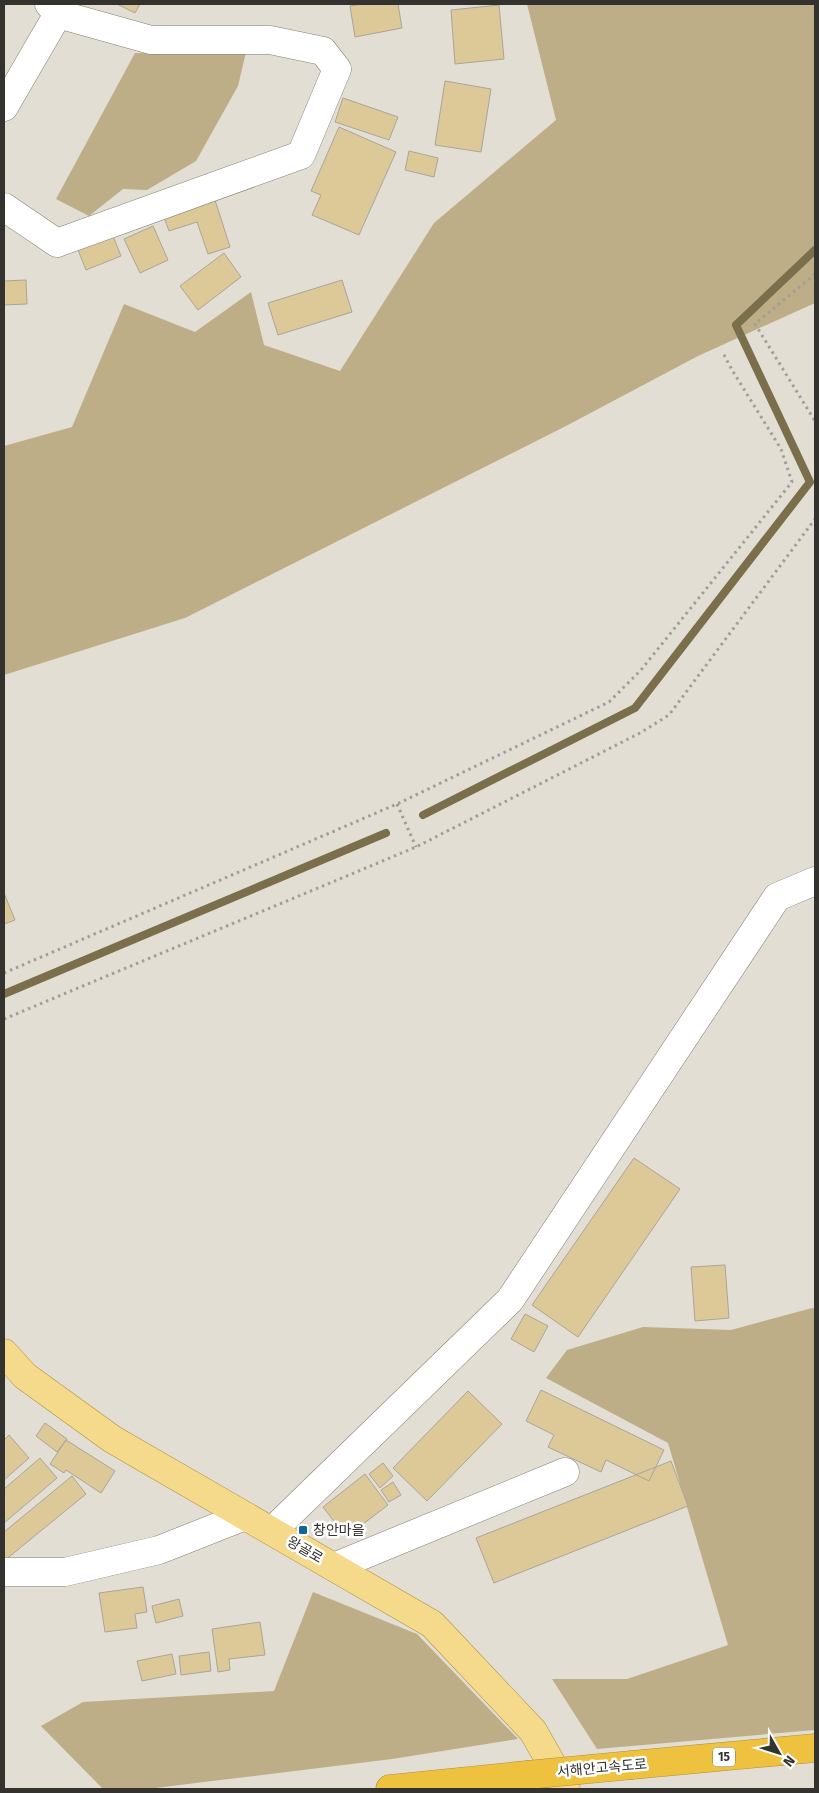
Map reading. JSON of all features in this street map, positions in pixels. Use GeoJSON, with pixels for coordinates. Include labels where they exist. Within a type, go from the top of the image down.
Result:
{"type":"FeatureCollection","features":[{"type":"Feature","properties":{"kind":"highway","name":"서해안고속도로"},"geometry":{"type":"LineString","coordinates":[[390,1789],[815,1748]]}},
{"type":"Feature","properties":{"kind":"main road","name":"왕골로"},"geometry":{"type":"LineString","coordinates":[[4,1353],[25,1376],[112,1438],[432,1624],[533,1730],[566,1789]]}},
{"type":"Feature","properties":{"kind":"street"},"geometry":{"type":"LineString","coordinates":[[4,107],[53,9],[151,40],[270,40],[323,50],[337,69],[301,155],[57,243],[4,207]]}},
{"type":"Feature","properties":{"kind":"street"},"geometry":{"type":"LineString","coordinates":[[272,1531],[510,1300],[777,897],[815,882]]}},
{"type":"Feature","properties":{"kind":"street"},"geometry":{"type":"LineString","coordinates":[[334,1567],[565,1472]]}},
{"type":"Feature","properties":{"kind":"street"},"geometry":{"type":"LineString","coordinates":[[4,1572],[65,1572],[159,1550],[245,1516]]}},
{"type":"Feature","properties":{"kind":"path"},"geometry":{"type":"LineString","coordinates":[[815,274],[756,324],[815,422]]}},
{"type":"Feature","properties":{"kind":"path"},"geometry":{"type":"LineString","coordinates":[[4,972],[397,804],[609,702],[641,670],[792,482],[781,449],[723,353]]}},
{"type":"Feature","properties":{"kind":"path"},"geometry":{"type":"LineString","coordinates":[[4,1019],[416,847],[640,733],[669,715],[815,519]]}},
{"type":"Feature","properties":{"kind":"path"},"geometry":{"type":"LineString","coordinates":[[397,804],[416,847]]}},
{"type":"Feature","properties":{"kind":"shaded area"},"geometry":{"type":"Polygon","coordinates":[[[527,4],[815,4],[815,303],[698,356],[566,426],[185,618],[4,675],[4,446],[72,427],[124,304],[195,332],[251,292],[264,345],[340,371],[434,223],[556,120],[527,4]]]}},
{"type":"Feature","properties":{"kind":"shaded area"},"geometry":{"type":"Polygon","coordinates":[[[246,52],[238,86],[196,161],[147,190],[123,189],[89,216],[56,199],[135,53],[246,52]]]}},
{"type":"Feature","properties":{"kind":"shaded area"},"geometry":{"type":"Polygon","coordinates":[[[815,1308],[815,1730],[597,1749],[552,1679],[627,1679],[728,1645],[668,1443],[546,1378],[567,1350],[643,1327],[731,1330],[815,1308]]]}},
{"type":"Feature","properties":{"kind":"shaded area"},"geometry":{"type":"Polygon","coordinates":[[[313,1592],[417,1634],[518,1739],[392,1759],[147,1789],[103,1789],[41,1726],[83,1702],[274,1691],[313,1592]]]}},
{"type":"Feature","properties":{"kind":"building"},"geometry":{"type":"Polygon","coordinates":[[[117,4],[140,4],[135,13],[117,4]]]}},
{"type":"Feature","properties":{"kind":"building"},"geometry":{"type":"Polygon","coordinates":[[[398,4],[402,28],[355,37],[350,6],[398,4]]]}},
{"type":"Feature","properties":{"kind":"building"},"geometry":{"type":"Polygon","coordinates":[[[499,5],[504,59],[455,64],[451,10],[499,5]]]}},
{"type":"Feature","properties":{"kind":"building"},"geometry":{"type":"Polygon","coordinates":[[[445,81],[491,89],[481,152],[435,145],[445,81]]]}},
{"type":"Feature","properties":{"kind":"building"},"geometry":{"type":"Polygon","coordinates":[[[343,98],[398,117],[389,140],[335,122],[343,98]]]}},
{"type":"Feature","properties":{"kind":"building"},"geometry":{"type":"Polygon","coordinates":[[[339,127],[396,152],[359,235],[312,215],[321,195],[311,191],[339,127]]]}},
{"type":"Feature","properties":{"kind":"building"},"geometry":{"type":"Polygon","coordinates":[[[409,151],[438,158],[434,177],[405,170],[409,151]]]}},
{"type":"Feature","properties":{"kind":"building"},"geometry":{"type":"Polygon","coordinates":[[[215,200],[230,247],[208,254],[197,222],[169,231],[164,217],[215,200]]]}},
{"type":"Feature","properties":{"kind":"building"},"geometry":{"type":"Polygon","coordinates":[[[153,226],[168,260],[140,273],[124,239],[153,226]]]}},
{"type":"Feature","properties":{"kind":"building"},"geometry":{"type":"Polygon","coordinates":[[[113,236],[121,256],[86,270],[78,250],[113,236]]]}},
{"type":"Feature","properties":{"kind":"building"},"geometry":{"type":"Polygon","coordinates":[[[224,253],[241,277],[198,310],[180,286],[224,253]]]}},
{"type":"Feature","properties":{"kind":"building"},"geometry":{"type":"Polygon","coordinates":[[[26,280],[27,304],[4,305],[4,281],[26,280]]]}},
{"type":"Feature","properties":{"kind":"building"},"geometry":{"type":"Polygon","coordinates":[[[342,280],[352,312],[278,335],[268,303],[342,280]]]}},
{"type":"Feature","properties":{"kind":"building"},"geometry":{"type":"Polygon","coordinates":[[[4,893],[15,920],[4,924],[4,893]]]}},
{"type":"Feature","properties":{"kind":"building"},"geometry":{"type":"Polygon","coordinates":[[[634,1158],[680,1189],[578,1337],[532,1305],[634,1158]]]}},
{"type":"Feature","properties":{"kind":"building"},"geometry":{"type":"Polygon","coordinates":[[[725,1265],[729,1318],[695,1321],[691,1267],[725,1265]]]}},
{"type":"Feature","properties":{"kind":"building"},"geometry":{"type":"Polygon","coordinates":[[[525,1314],[548,1326],[534,1352],[511,1339],[525,1314]]]}},
{"type":"Feature","properties":{"kind":"building"},"geometry":{"type":"Polygon","coordinates":[[[541,1390],[664,1450],[649,1481],[606,1460],[601,1472],[548,1447],[554,1435],[526,1421],[541,1390]]]}},
{"type":"Feature","properties":{"kind":"building"},"geometry":{"type":"Polygon","coordinates":[[[468,1391],[502,1424],[427,1501],[393,1468],[468,1391]]]}},
{"type":"Feature","properties":{"kind":"building"},"geometry":{"type":"Polygon","coordinates":[[[45,1423],[67,1439],[57,1452],[36,1436],[45,1423]]]}},
{"type":"Feature","properties":{"kind":"building"},"geometry":{"type":"Polygon","coordinates":[[[9,1435],[29,1458],[4,1480],[4,1440],[9,1435]]]}},
{"type":"Feature","properties":{"kind":"building"},"geometry":{"type":"Polygon","coordinates":[[[66,1440],[115,1471],[101,1493],[66,1470],[64,1473],[50,1464],[66,1440]]]}},
{"type":"Feature","properties":{"kind":"building"},"geometry":{"type":"Polygon","coordinates":[[[40,1458],[57,1478],[4,1523],[4,1489],[40,1458]]]}},
{"type":"Feature","properties":{"kind":"building"},"geometry":{"type":"Polygon","coordinates":[[[671,1461],[688,1506],[494,1583],[476,1538],[671,1461]]]}},
{"type":"Feature","properties":{"kind":"building"},"geometry":{"type":"Polygon","coordinates":[[[383,1463],[393,1476],[380,1488],[369,1474],[383,1463]]]}},
{"type":"Feature","properties":{"kind":"building"},"geometry":{"type":"Polygon","coordinates":[[[365,1474],[388,1505],[346,1537],[323,1507],[365,1474]]]}},
{"type":"Feature","properties":{"kind":"building"},"geometry":{"type":"Polygon","coordinates":[[[72,1476],[86,1494],[4,1561],[4,1532],[72,1476]]]}},
{"type":"Feature","properties":{"kind":"building"},"geometry":{"type":"Polygon","coordinates":[[[393,1482],[401,1495],[389,1502],[381,1490],[393,1482]]]}},
{"type":"Feature","properties":{"kind":"building"},"geometry":{"type":"Polygon","coordinates":[[[143,1587],[147,1612],[135,1614],[137,1628],[105,1632],[99,1593],[143,1587]]]}},
{"type":"Feature","properties":{"kind":"building"},"geometry":{"type":"Polygon","coordinates":[[[179,1599],[183,1616],[156,1623],[152,1606],[179,1599]]]}},
{"type":"Feature","properties":{"kind":"building"},"geometry":{"type":"Polygon","coordinates":[[[260,1622],[265,1655],[229,1659],[230,1670],[218,1672],[212,1629],[260,1622]]]}},
{"type":"Feature","properties":{"kind":"building"},"geometry":{"type":"Polygon","coordinates":[[[209,1652],[211,1671],[181,1675],[179,1656],[209,1652]]]}},
{"type":"Feature","properties":{"kind":"building"},"geometry":{"type":"Polygon","coordinates":[[[172,1654],[176,1674],[142,1681],[137,1661],[172,1654]]]}},
{"type":"Feature","properties":{"kind":"waterway"},"geometry":{"type":"LineString","coordinates":[[423,815],[635,708],[810,482],[736,325],[815,250]]}},
{"type":"Feature","properties":{"kind":"waterway"},"geometry":{"type":"LineString","coordinates":[[4,994],[386,833]]}},
{"type":"Feature","properties":{"kind":"place","name":"창안마을"},"geometry":{"type":"Point","coordinates":[303,1530]}}]}
